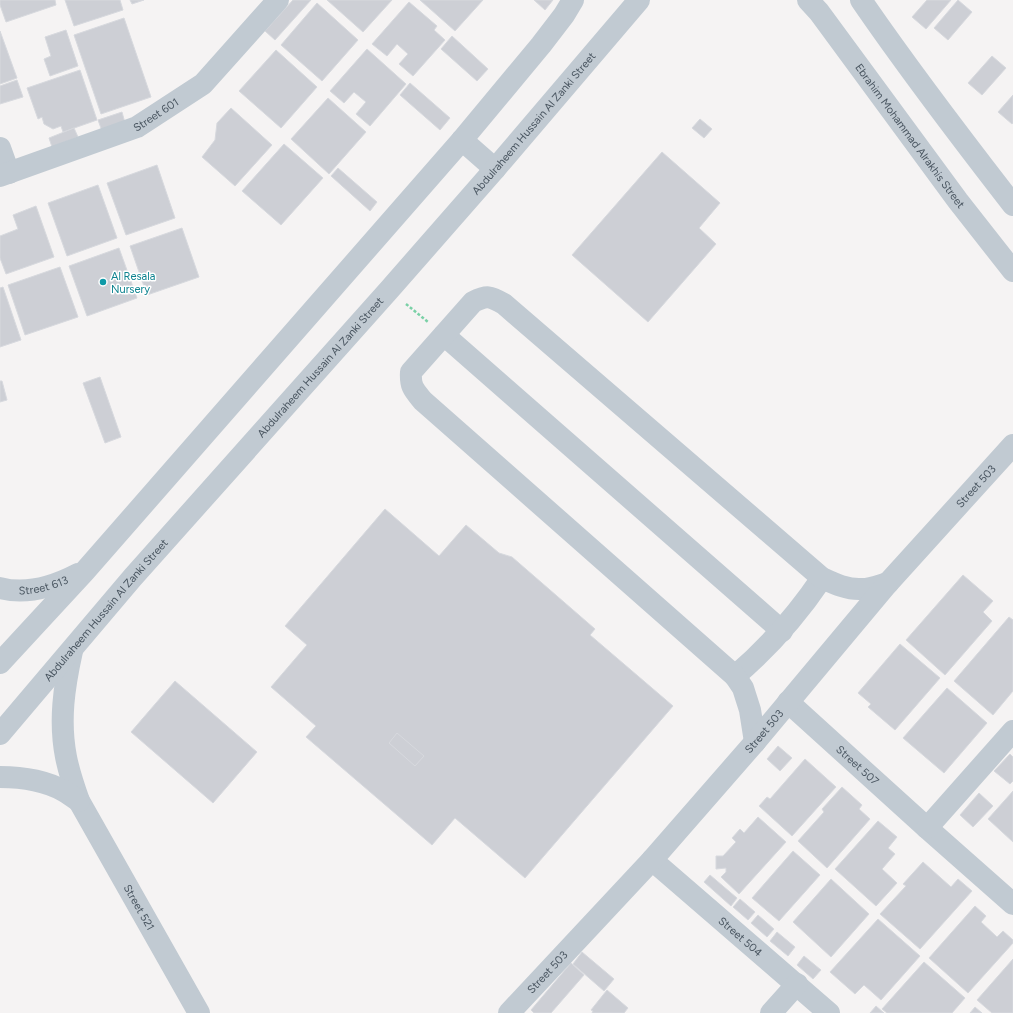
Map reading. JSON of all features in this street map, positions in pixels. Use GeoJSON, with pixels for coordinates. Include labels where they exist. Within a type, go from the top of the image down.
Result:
{"type":"FeatureCollection","features":[{"type":"Feature","properties":{"kind":"street","name":"Street 601"},"geometry":{"type":"LineString","coordinates":[[4,175],[137,128],[203,84],[278,0]]}},
{"type":"Feature","properties":{"kind":"street"},"geometry":{"type":"LineString","coordinates":[[0,663],[85,571],[462,140],[541,45],[564,15],[573,0]]}},
{"type":"Feature","properties":{"kind":"street","name":"Abdulraheem Hussain Al Zanki Street"},"geometry":{"type":"LineString","coordinates":[[0,734],[132,577],[389,290],[495,169],[639,0]]}},
{"type":"Feature","properties":{"kind":"street","name":"Ebrahim Mohammad Alrakhis Street"},"geometry":{"type":"LineString","coordinates":[[808,0],[824,18],[958,201],[1013,271]]}},
{"type":"Feature","properties":{"kind":"street"},"geometry":{"type":"LineString","coordinates":[[861,0],[882,31],[964,142],[1013,205]]}},
{"type":"Feature","properties":{"kind":"street"},"geometry":{"type":"LineString","coordinates":[[462,140],[495,169]]}},
{"type":"Feature","properties":{"kind":"street"},"geometry":{"type":"LineString","coordinates":[[0,148],[4,175]]}},
{"type":"Feature","properties":{"kind":"street"},"geometry":{"type":"LineString","coordinates":[[755,742],[750,710],[743,688],[735,676],[423,401],[415,392],[410,382],[411,372],[473,302],[482,298],[492,297],[504,304],[822,578],[847,588],[863,589],[888,583]]}},
{"type":"Feature","properties":{"kind":"street"},"geometry":{"type":"LineString","coordinates":[[444,335],[782,631]]}},
{"type":"Feature","properties":{"kind":"street","name":"Street 503"},"geometry":{"type":"LineString","coordinates":[[508,1013],[652,860],[755,742],[888,583],[1013,445]]}},
{"type":"Feature","properties":{"kind":"street","name":"Street 613"},"geometry":{"type":"LineString","coordinates":[[0,588],[19,591],[36,589],[52,585],[85,571]]}},
{"type":"Feature","properties":{"kind":"street"},"geometry":{"type":"LineString","coordinates":[[735,676],[782,631],[810,596],[822,578]]}},
{"type":"Feature","properties":{"kind":"street","name":"Street 521"},"geometry":{"type":"LineString","coordinates":[[73,648],[67,672],[62,715],[63,737],[71,779],[79,801],[199,1013]]}},
{"type":"Feature","properties":{"kind":"street","name":"Street 507"},"geometry":{"type":"LineString","coordinates":[[788,702],[1013,904]]}},
{"type":"Feature","properties":{"kind":"street"},"geometry":{"type":"LineString","coordinates":[[927,828],[1013,731]]}},
{"type":"Feature","properties":{"kind":"street","name":"Street 521"},"geometry":{"type":"LineString","coordinates":[[0,777],[17,777],[49,784],[64,791],[79,801]]}},
{"type":"Feature","properties":{"kind":"street","name":"Street 504"},"geometry":{"type":"LineString","coordinates":[[652,860],[829,1013]]}},
{"type":"Feature","properties":{"kind":"street"},"geometry":{"type":"LineString","coordinates":[[772,1013],[797,984]]}},
{"type":"Feature","properties":{"kind":"path"},"geometry":{"type":"LineString","coordinates":[[389,290],[444,335]]}},
{"type":"Feature","properties":{"kind":"building"},"geometry":{"type":"Polygon","coordinates":[[[0,0],[55,0],[56,5],[6,22],[0,5],[0,0]]]}},
{"type":"Feature","properties":{"kind":"building"},"geometry":{"type":"Polygon","coordinates":[[[65,0],[120,0],[123,10],[74,26],[65,0]]]}},
{"type":"Feature","properties":{"kind":"building"},"geometry":{"type":"Polygon","coordinates":[[[130,0],[144,0],[132,4],[130,0]]]}},
{"type":"Feature","properties":{"kind":"building"},"geometry":{"type":"Polygon","coordinates":[[[293,0],[311,0],[275,40],[265,31],[293,0]]]}},
{"type":"Feature","properties":{"kind":"building"},"geometry":{"type":"Polygon","coordinates":[[[327,0],[392,0],[363,32],[327,0]]]}},
{"type":"Feature","properties":{"kind":"building"},"geometry":{"type":"Polygon","coordinates":[[[420,0],[483,0],[455,31],[420,0]]]}},
{"type":"Feature","properties":{"kind":"building"},"geometry":{"type":"Polygon","coordinates":[[[534,0],[553,0],[545,10],[534,0]]]}},
{"type":"Feature","properties":{"kind":"building"},"geometry":{"type":"Polygon","coordinates":[[[927,0],[951,0],[926,29],[912,17],[927,0]]]}},
{"type":"Feature","properties":{"kind":"building"},"geometry":{"type":"Polygon","coordinates":[[[958,0],[972,12],[948,40],[934,28],[958,0]]]}},
{"type":"Feature","properties":{"kind":"building"},"geometry":{"type":"Polygon","coordinates":[[[409,2],[437,26],[434,30],[445,40],[413,76],[399,64],[408,54],[397,44],[387,56],[372,44],[409,2]]]}},
{"type":"Feature","properties":{"kind":"building"},"geometry":{"type":"Polygon","coordinates":[[[317,3],[358,40],[322,81],[281,45],[317,3]]]}},
{"type":"Feature","properties":{"kind":"building"},"geometry":{"type":"Polygon","coordinates":[[[124,18],[151,97],[101,114],[74,35],[124,18]]]}},
{"type":"Feature","properties":{"kind":"building"},"geometry":{"type":"Polygon","coordinates":[[[66,30],[78,66],[50,76],[44,59],[51,56],[45,37],[66,30]]]}},
{"type":"Feature","properties":{"kind":"building"},"geometry":{"type":"Polygon","coordinates":[[[0,31],[17,78],[0,84],[0,31]]]}},
{"type":"Feature","properties":{"kind":"building"},"geometry":{"type":"Polygon","coordinates":[[[452,36],[488,69],[477,81],[441,49],[452,36]]]}},
{"type":"Feature","properties":{"kind":"building"},"geometry":{"type":"Polygon","coordinates":[[[367,49],[406,84],[370,126],[356,114],[366,102],[354,92],[344,103],[330,91],[367,49]]]}},
{"type":"Feature","properties":{"kind":"building"},"geometry":{"type":"Polygon","coordinates":[[[276,50],[317,87],[281,128],[239,91],[276,50]]]}},
{"type":"Feature","properties":{"kind":"building"},"geometry":{"type":"Polygon","coordinates":[[[992,56],[1006,68],[982,95],[968,83],[992,56]]]}},
{"type":"Feature","properties":{"kind":"building"},"geometry":{"type":"Polygon","coordinates":[[[80,70],[97,120],[63,132],[61,126],[53,129],[44,124],[42,117],[38,119],[27,88],[80,70]]]}},
{"type":"Feature","properties":{"kind":"building"},"geometry":{"type":"Polygon","coordinates":[[[17,80],[23,97],[0,104],[0,86],[17,80]]]}},
{"type":"Feature","properties":{"kind":"building"},"geometry":{"type":"Polygon","coordinates":[[[410,83],[450,118],[440,130],[400,95],[410,83]]]}},
{"type":"Feature","properties":{"kind":"building"},"geometry":{"type":"Polygon","coordinates":[[[1013,95],[1013,123],[1012,124],[998,112],[1013,95]]]}},
{"type":"Feature","properties":{"kind":"building"},"geometry":{"type":"Polygon","coordinates":[[[328,98],[366,132],[329,174],[291,139],[328,98]]]}},
{"type":"Feature","properties":{"kind":"building"},"geometry":{"type":"Polygon","coordinates":[[[231,108],[272,145],[235,186],[202,157],[215,140],[217,123],[231,108]]]}},
{"type":"Feature","properties":{"kind":"building"},"geometry":{"type":"Polygon","coordinates":[[[122,112],[125,123],[102,131],[98,120],[122,112]]]}},
{"type":"Feature","properties":{"kind":"building"},"geometry":{"type":"Polygon","coordinates":[[[700,119],[712,129],[704,138],[692,128],[700,119]]]}},
{"type":"Feature","properties":{"kind":"building"},"geometry":{"type":"Polygon","coordinates":[[[74,128],[78,137],[52,147],[49,138],[74,128]]]}},
{"type":"Feature","properties":{"kind":"building"},"geometry":{"type":"Polygon","coordinates":[[[284,144],[323,178],[281,225],[242,191],[284,144]]]}},
{"type":"Feature","properties":{"kind":"building"},"geometry":{"type":"Polygon","coordinates":[[[662,152],[720,203],[699,228],[716,244],[648,322],[572,255],[662,152]]]}},
{"type":"Feature","properties":{"kind":"building"},"geometry":{"type":"Polygon","coordinates":[[[157,165],[175,218],[126,235],[107,183],[157,165]]]}},
{"type":"Feature","properties":{"kind":"building"},"geometry":{"type":"Polygon","coordinates":[[[338,168],[377,202],[370,211],[331,176],[338,168]]]}},
{"type":"Feature","properties":{"kind":"building"},"geometry":{"type":"Polygon","coordinates":[[[98,185],[117,238],[67,256],[48,203],[98,185]]]}},
{"type":"Feature","properties":{"kind":"building"},"geometry":{"type":"Polygon","coordinates":[[[36,206],[54,257],[6,274],[0,258],[0,236],[18,229],[13,215],[36,206]]]}},
{"type":"Feature","properties":{"kind":"building"},"geometry":{"type":"Polygon","coordinates":[[[182,228],[199,277],[147,295],[130,246],[182,228]]]}},
{"type":"Feature","properties":{"kind":"building","name":"Al Resala Nursery"},"geometry":{"type":"Polygon","coordinates":[[[119,248],[137,298],[87,316],[69,266],[119,248]]]}},
{"type":"Feature","properties":{"kind":"building"},"geometry":{"type":"Polygon","coordinates":[[[60,267],[78,317],[25,335],[8,285],[60,267]]]}},
{"type":"Feature","properties":{"kind":"building"},"geometry":{"type":"Polygon","coordinates":[[[3,287],[21,340],[0,347],[0,288],[3,287]]]}},
{"type":"Feature","properties":{"kind":"building"},"geometry":{"type":"Polygon","coordinates":[[[100,377],[121,437],[105,443],[83,383],[100,377]]]}},
{"type":"Feature","properties":{"kind":"building"},"geometry":{"type":"Polygon","coordinates":[[[0,381],[2,381],[7,400],[0,402],[0,381]]]}},
{"type":"Feature","properties":{"kind":"building"},"geometry":{"type":"Polygon","coordinates":[[[385,509],[439,556],[466,525],[499,553],[512,557],[595,629],[590,635],[673,706],[525,878],[455,818],[432,845],[306,737],[316,726],[271,687],[307,645],[285,626],[385,509]]]}},
{"type":"Feature","properties":{"kind":"building"},"geometry":{"type":"Polygon","coordinates":[[[963,575],[993,601],[983,612],[992,621],[945,675],[906,640],[963,575]]]}},
{"type":"Feature","properties":{"kind":"building"},"geometry":{"type":"Polygon","coordinates":[[[1009,617],[1013,620],[1013,691],[993,715],[954,681],[1009,617]]]}},
{"type":"Feature","properties":{"kind":"building"},"geometry":{"type":"Polygon","coordinates":[[[900,644],[940,678],[895,730],[868,707],[871,704],[858,693],[900,644]]]}},
{"type":"Feature","properties":{"kind":"building"},"geometry":{"type":"Polygon","coordinates":[[[175,681],[257,752],[213,803],[131,732],[175,681]]]}},
{"type":"Feature","properties":{"kind":"building"},"geometry":{"type":"Polygon","coordinates":[[[947,688],[987,723],[944,773],[903,738],[947,688]]]}},
{"type":"Feature","properties":{"kind":"building"},"geometry":{"type":"Polygon","coordinates":[[[397,733],[424,756],[415,766],[389,743],[397,733]]]}},
{"type":"Feature","properties":{"kind":"building"},"geometry":{"type":"Polygon","coordinates":[[[778,746],[792,758],[780,771],[767,759],[778,746]]]}},
{"type":"Feature","properties":{"kind":"building"},"geometry":{"type":"Polygon","coordinates":[[[1010,754],[1013,757],[1013,781],[1010,784],[994,771],[1010,754]]]}},
{"type":"Feature","properties":{"kind":"building"},"geometry":{"type":"Polygon","coordinates":[[[805,759],[836,787],[792,836],[759,806],[767,797],[770,799],[805,759]]]}},
{"type":"Feature","properties":{"kind":"building"},"geometry":{"type":"Polygon","coordinates":[[[842,787],[862,805],[859,809],[870,819],[827,868],[798,841],[824,812],[822,809],[842,787]]]}},
{"type":"Feature","properties":{"kind":"building"},"geometry":{"type":"Polygon","coordinates":[[[1013,791],[1013,842],[988,819],[1013,791]]]}},
{"type":"Feature","properties":{"kind":"building"},"geometry":{"type":"Polygon","coordinates":[[[979,793],[993,806],[973,827],[960,815],[979,793]]]}},
{"type":"Feature","properties":{"kind":"building"},"geometry":{"type":"Polygon","coordinates":[[[758,817],[786,842],[739,894],[721,877],[726,872],[726,868],[716,869],[716,856],[723,856],[736,842],[732,838],[740,829],[744,833],[758,817]]]}},
{"type":"Feature","properties":{"kind":"building"},"geometry":{"type":"Polygon","coordinates":[[[878,821],[897,837],[888,848],[895,854],[882,869],[897,883],[876,906],[835,869],[878,821]]]}},
{"type":"Feature","properties":{"kind":"building"},"geometry":{"type":"Polygon","coordinates":[[[793,851],[820,875],[779,921],[752,898],[793,851]]]}},
{"type":"Feature","properties":{"kind":"building"},"geometry":{"type":"Polygon","coordinates":[[[923,862],[951,887],[958,879],[972,891],[920,949],[880,914],[906,886],[903,884],[923,862]]]}},
{"type":"Feature","properties":{"kind":"building"},"geometry":{"type":"Polygon","coordinates":[[[710,875],[737,898],[731,906],[704,882],[710,875]]]}},
{"type":"Feature","properties":{"kind":"building"},"geometry":{"type":"Polygon","coordinates":[[[831,879],[869,914],[831,957],[793,922],[831,879]]]}},
{"type":"Feature","properties":{"kind":"building"},"geometry":{"type":"Polygon","coordinates":[[[740,899],[755,912],[748,920],[733,907],[740,899]]]}},
{"type":"Feature","properties":{"kind":"building"},"geometry":{"type":"Polygon","coordinates":[[[975,906],[986,916],[981,922],[997,937],[1003,931],[1013,940],[1013,943],[968,993],[929,958],[975,906]]]}},
{"type":"Feature","properties":{"kind":"building"},"geometry":{"type":"Polygon","coordinates":[[[758,915],[774,929],[767,937],[751,923],[758,915]]]}},
{"type":"Feature","properties":{"kind":"building"},"geometry":{"type":"Polygon","coordinates":[[[878,919],[920,956],[881,1000],[864,985],[855,994],[830,972],[878,919]]]}},
{"type":"Feature","properties":{"kind":"building"},"geometry":{"type":"Polygon","coordinates":[[[777,932],[795,947],[788,956],[770,941],[777,932]]]}},
{"type":"Feature","properties":{"kind":"building"},"geometry":{"type":"Polygon","coordinates":[[[582,952],[614,979],[604,991],[573,964],[582,952]]]}},
{"type":"Feature","properties":{"kind":"building"},"geometry":{"type":"Polygon","coordinates":[[[804,956],[821,970],[813,979],[797,965],[804,956]]]}},
{"type":"Feature","properties":{"kind":"building"},"geometry":{"type":"Polygon","coordinates":[[[1013,959],[1013,1013],[992,1013],[977,1000],[1013,959]]]}},
{"type":"Feature","properties":{"kind":"building"},"geometry":{"type":"Polygon","coordinates":[[[924,962],[965,998],[952,1013],[887,1013],[882,1009],[924,962]]]}},
{"type":"Feature","properties":{"kind":"building"},"geometry":{"type":"Polygon","coordinates":[[[571,963],[584,975],[551,1013],[534,1013],[531,1010],[571,963]]]}},
{"type":"Feature","properties":{"kind":"building"},"geometry":{"type":"Polygon","coordinates":[[[607,990],[628,1008],[624,1013],[592,1013],[593,1011],[591,1010],[607,990]]]}},
{"type":"Feature","properties":{"kind":"building"},"geometry":{"type":"Polygon","coordinates":[[[876,1006],[884,1013],[870,1013],[876,1006]]]}},
{"type":"Feature","properties":{"kind":"building"},"geometry":{"type":"Polygon","coordinates":[[[975,1007],[982,1013],[970,1013],[975,1007]]]}},
{"type":"Feature","properties":{"kind":"place","name":"Al Resala Nursery"},"geometry":{"type":"Point","coordinates":[103,282]}}]}
